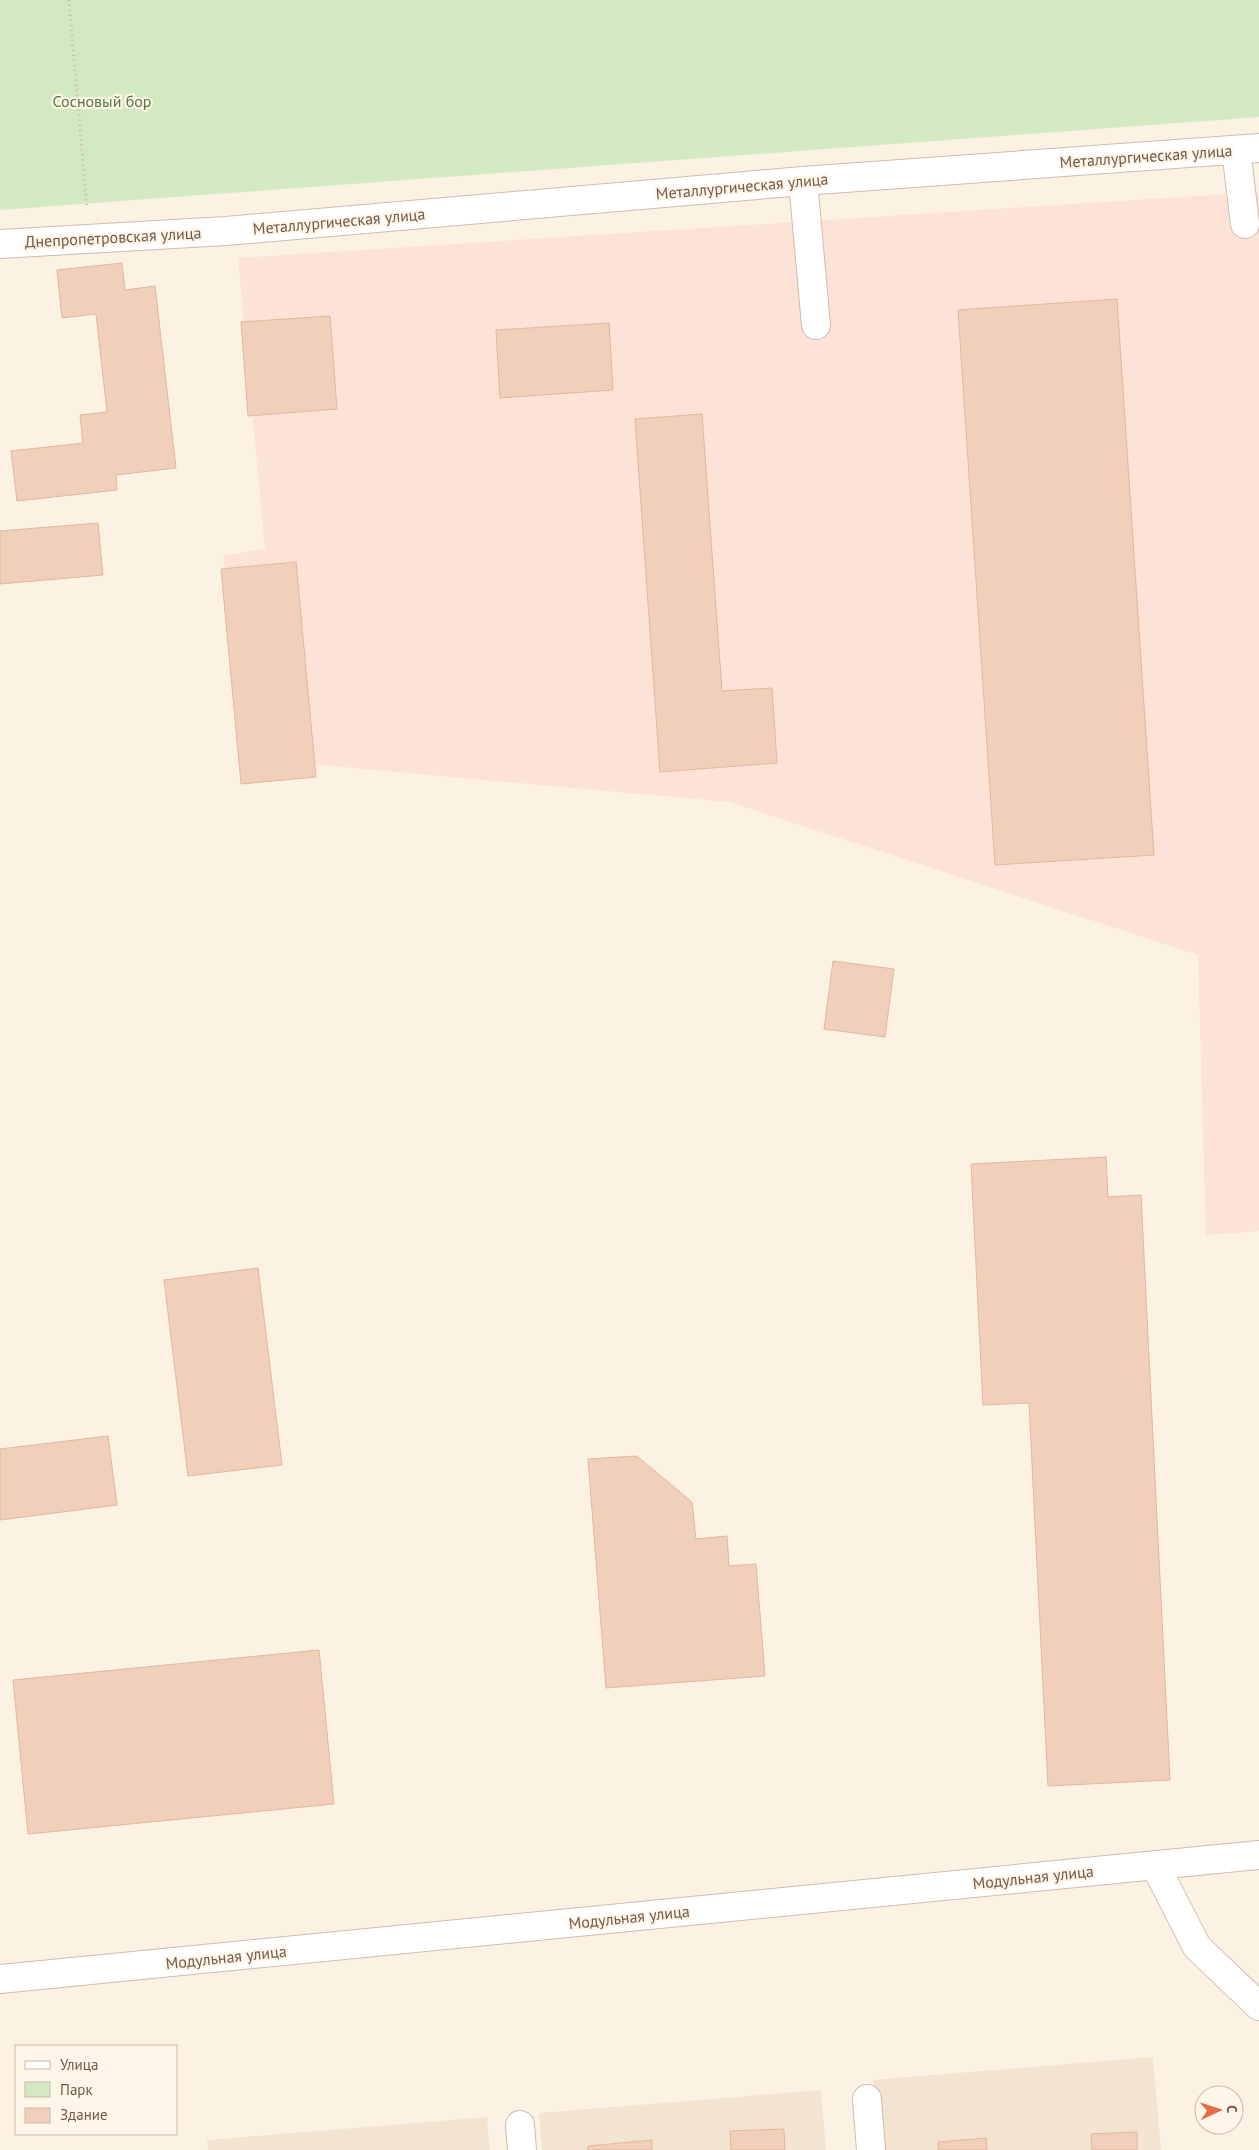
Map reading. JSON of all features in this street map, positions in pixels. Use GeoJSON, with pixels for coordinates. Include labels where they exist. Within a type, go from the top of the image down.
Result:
{"type":"FeatureCollection","features":[{"type":"Feature","properties":{"kind":"street","name":"Металлургическая улица"},"geometry":{"type":"LineString","coordinates":[[226,231],[803,181],[1248,149]]}},
{"type":"Feature","properties":{"kind":"street"},"geometry":{"type":"LineString","coordinates":[[1245,224],[1248,149]]}},
{"type":"Feature","properties":{"kind":"street"},"geometry":{"type":"LineString","coordinates":[[803,181],[816,325]]}},
{"type":"Feature","properties":{"kind":"street","name":"Днепропетровская улица"},"geometry":{"type":"LineString","coordinates":[[0,244],[226,231]]}},
{"type":"Feature","properties":{"kind":"street","name":"Модульная улица"},"geometry":{"type":"LineString","coordinates":[[0,1979],[1259,1855]]}},
{"type":"Feature","properties":{"kind":"street"},"geometry":{"type":"LineString","coordinates":[[1155,1865],[1197,1947],[1259,2006]]}},
{"type":"Feature","properties":{"kind":"street"},"geometry":{"type":"LineString","coordinates":[[867,2099],[871,2150]]}},
{"type":"Feature","properties":{"kind":"path"},"geometry":{"type":"LineString","coordinates":[[69,0],[90,239]]}},
{"type":"Feature","properties":{"kind":"shaded area"},"geometry":{"type":"Polygon","coordinates":[[[1259,192],[1259,1231],[1206,1235],[1198,955],[729,802],[244,758],[223,556],[265,549],[238,258],[1259,192]]]}},
{"type":"Feature","properties":{"kind":"shaded area"},"geometry":{"type":"Polygon","coordinates":[[[1153,2057],[1161,2150],[879,2150],[873,2080],[1153,2057]]]}},
{"type":"Feature","properties":{"kind":"shaded area"},"geometry":{"type":"Polygon","coordinates":[[[821,2090],[826,2150],[542,2150],[539,2113],[821,2090]]]}},
{"type":"Feature","properties":{"kind":"shaded area"},"geometry":{"type":"Polygon","coordinates":[[[487,2117],[490,2150],[208,2150],[207,2140],[487,2117]]]}},
{"type":"Feature","properties":{"kind":"green space","name":"Сосновый бор"},"geometry":{"type":"Polygon","coordinates":[[[0,0],[1259,0],[1259,117],[0,210],[0,0]]]}},
{"type":"Feature","properties":{"kind":"building"},"geometry":{"type":"Polygon","coordinates":[[[122,263],[125,290],[155,286],[176,468],[116,475],[117,490],[17,501],[11,451],[83,443],[80,415],[107,412],[96,314],[62,318],[57,270],[122,263]]]}},
{"type":"Feature","properties":{"kind":"building"},"geometry":{"type":"Polygon","coordinates":[[[1117,299],[1154,855],[995,865],[958,310],[1117,299]]]}},
{"type":"Feature","properties":{"kind":"building"},"geometry":{"type":"Polygon","coordinates":[[[330,316],[337,409],[248,416],[241,322],[330,316]]]}},
{"type":"Feature","properties":{"kind":"building"},"geometry":{"type":"Polygon","coordinates":[[[609,323],[613,390],[500,398],[496,330],[609,323]]]}},
{"type":"Feature","properties":{"kind":"building"},"geometry":{"type":"Polygon","coordinates":[[[702,414],[722,691],[772,688],[777,763],[660,772],[635,419],[702,414]]]}},
{"type":"Feature","properties":{"kind":"building"},"geometry":{"type":"Polygon","coordinates":[[[98,523],[103,575],[0,584],[0,531],[98,523]]]}},
{"type":"Feature","properties":{"kind":"building"},"geometry":{"type":"Polygon","coordinates":[[[296,562],[316,777],[241,784],[221,569],[296,562]]]}},
{"type":"Feature","properties":{"kind":"building"},"geometry":{"type":"Polygon","coordinates":[[[833,961],[894,969],[885,1037],[824,1029],[833,961]]]}},
{"type":"Feature","properties":{"kind":"building"},"geometry":{"type":"Polygon","coordinates":[[[1106,1157],[1108,1197],[1141,1195],[1170,1780],[1048,1786],[1029,1403],[983,1405],[971,1164],[1106,1157]]]}},
{"type":"Feature","properties":{"kind":"building"},"geometry":{"type":"Polygon","coordinates":[[[258,1268],[282,1465],[188,1476],[164,1280],[258,1268]]]}},
{"type":"Feature","properties":{"kind":"building"},"geometry":{"type":"Polygon","coordinates":[[[108,1436],[117,1505],[0,1520],[0,1449],[108,1436]]]}},
{"type":"Feature","properties":{"kind":"building"},"geometry":{"type":"Polygon","coordinates":[[[637,1456],[692,1502],[696,1539],[727,1536],[729,1566],[756,1564],[765,1676],[606,1688],[588,1459],[637,1456]]]}},
{"type":"Feature","properties":{"kind":"building"},"geometry":{"type":"Polygon","coordinates":[[[319,1650],[334,1804],[28,1834],[13,1680],[319,1650]]]}},
{"type":"Feature","properties":{"kind":"building"},"geometry":{"type":"Polygon","coordinates":[[[784,2129],[785,2150],[731,2150],[730,2131],[784,2129]]]}},
{"type":"Feature","properties":{"kind":"building"},"geometry":{"type":"Polygon","coordinates":[[[1137,2132],[1137,2150],[1092,2150],[1091,2134],[1137,2132]]]}},
{"type":"Feature","properties":{"kind":"building"},"geometry":{"type":"Polygon","coordinates":[[[986,2138],[987,2150],[938,2150],[938,2142],[986,2138]]]}},
{"type":"Feature","properties":{"kind":"building"},"geometry":{"type":"Polygon","coordinates":[[[652,2140],[652,2150],[588,2150],[588,2146],[652,2140]]]}}]}
